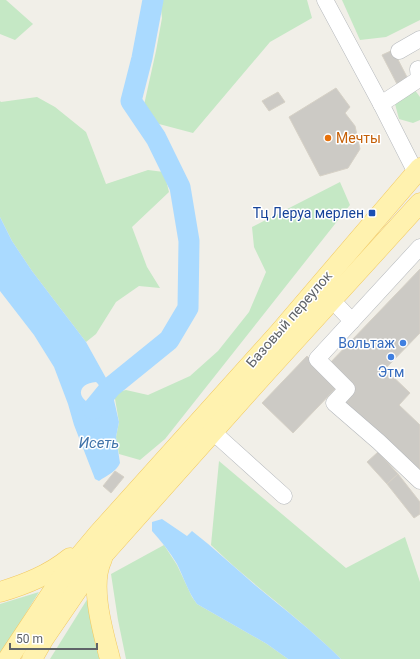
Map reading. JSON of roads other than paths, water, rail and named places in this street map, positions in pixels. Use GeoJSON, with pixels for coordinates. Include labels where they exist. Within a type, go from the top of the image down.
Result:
{"type":"FeatureCollection","features":[{"type":"Feature","properties":{"kind":"main road","name":"Базовый переулок"},"geometry":{"type":"LineString","coordinates":[[162,475],[278,334],[419,172]]}},
{"type":"Feature","properties":{"kind":"main road","name":"Базовый переулок"},"geometry":{"type":"LineString","coordinates":[[162,475],[212,432],[420,203]]}},
{"type":"Feature","properties":{"kind":"main road"},"geometry":{"type":"LineString","coordinates":[[0,592],[24,585],[48,574],[99,533],[162,475]]}},
{"type":"Feature","properties":{"kind":"main road"},"geometry":{"type":"LineString","coordinates":[[32,659],[74,593],[94,565],[107,551],[162,475]]}},
{"type":"Feature","properties":{"kind":"main road"},"geometry":{"type":"LineString","coordinates":[[8,659],[63,576],[99,533]]}},
{"type":"Feature","properties":{"kind":"main road"},"geometry":{"type":"LineString","coordinates":[[107,551],[97,573],[96,584],[102,627],[110,659]]}},
{"type":"Feature","properties":{"kind":"street"},"geometry":{"type":"LineString","coordinates":[[325,0],[419,172]]}},
{"type":"Feature","properties":{"kind":"street"},"geometry":{"type":"LineString","coordinates":[[399,51],[420,39]]}},
{"type":"Feature","properties":{"kind":"street"},"geometry":{"type":"LineString","coordinates":[[381,104],[419,76]]}},
{"type":"Feature","properties":{"kind":"street"},"geometry":{"type":"LineString","coordinates":[[420,247],[317,359],[347,388],[334,403],[379,442],[420,481]]}},
{"type":"Feature","properties":{"kind":"street"},"geometry":{"type":"LineString","coordinates":[[332,300],[352,321]]}},
{"type":"Feature","properties":{"kind":"street"},"geometry":{"type":"LineString","coordinates":[[212,432],[284,496]]}},
{"type":"Feature","properties":{"kind":"water","name":"Исеть"},"geometry":{"type":"Polygon","coordinates":[[[0,217],[12,241],[32,271],[86,342],[111,387],[119,422],[116,437],[120,463],[114,471],[99,481],[95,479],[54,367],[34,335],[0,291],[0,217]],[[96,382],[90,383],[81,391],[83,398],[91,404],[96,402],[100,392],[96,382]]]}},
{"type":"Feature","properties":{"kind":"water"},"geometry":{"type":"Polygon","coordinates":[[[162,519],[187,536],[192,531],[310,630],[341,659],[288,659],[267,644],[197,604],[191,595],[177,564],[152,531],[152,522],[162,519]]]}},
{"type":"Feature","properties":{"kind":"waterway"},"geometry":{"type":"LineString","coordinates":[[93,409],[111,387],[169,340],[188,308],[189,241],[180,187],[156,138],[131,101],[142,58],[153,0]]}},
{"type":"Feature","properties":{"kind":"place","name":"Мечты"},"geometry":{"type":"Point","coordinates":[328,138]}},
{"type":"Feature","properties":{"kind":"place","name":"Тц Леруа мерлен"},"geometry":{"type":"Point","coordinates":[372,213]}},
{"type":"Feature","properties":{"kind":"place","name":"Вольтаж"},"geometry":{"type":"Point","coordinates":[403,343]}},
{"type":"Feature","properties":{"kind":"place","name":"Этм"},"geometry":{"type":"Point","coordinates":[391,357]}}]}
